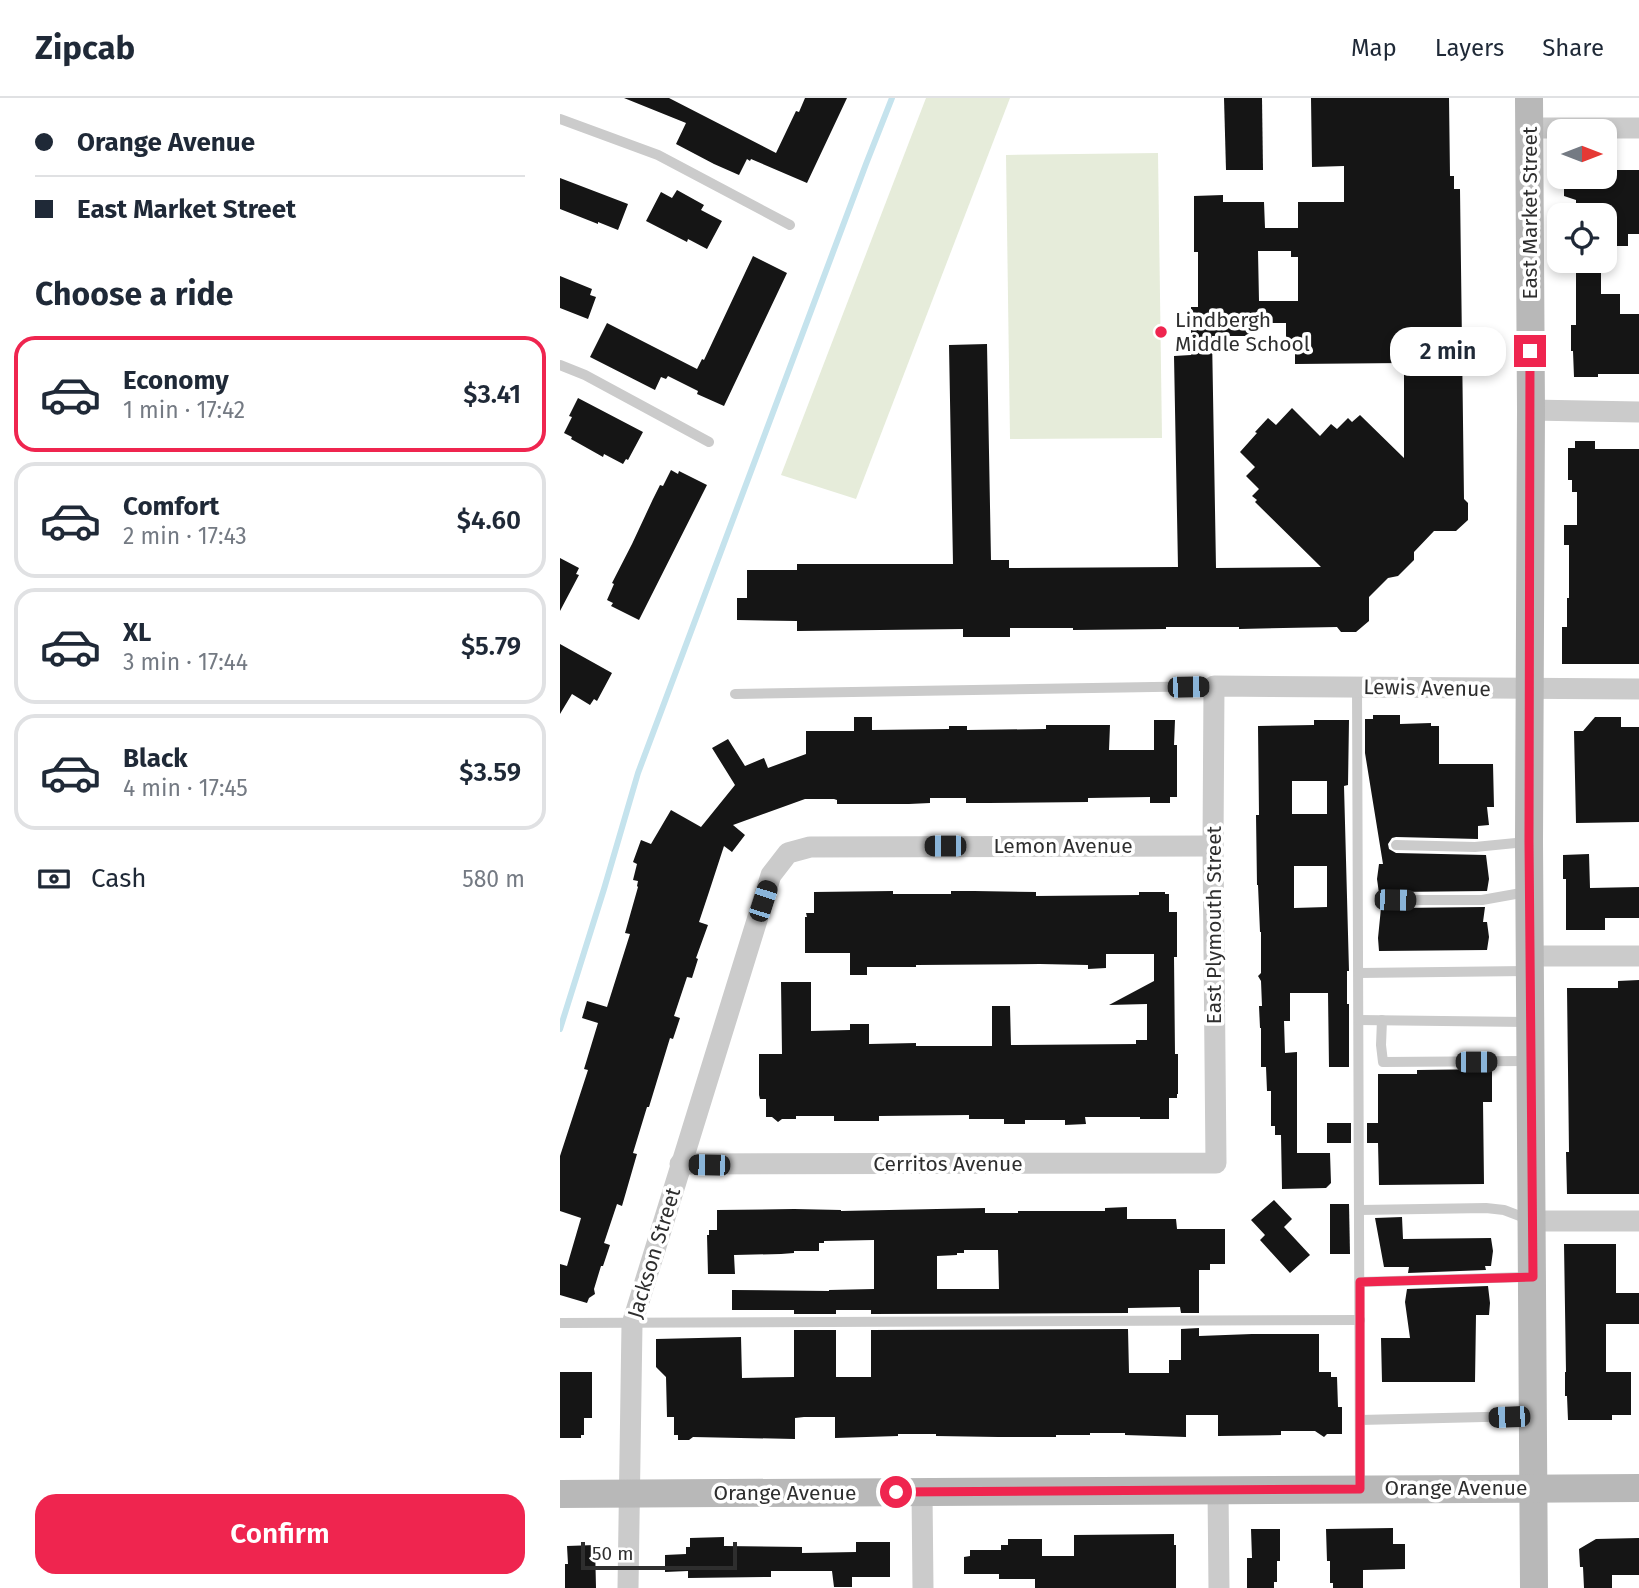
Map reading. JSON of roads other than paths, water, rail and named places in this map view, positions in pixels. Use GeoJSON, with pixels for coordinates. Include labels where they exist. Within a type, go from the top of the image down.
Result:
{"type":"FeatureCollection","features":[{"type":"Feature","properties":{"kind":"street","name":"East Market Street"},"geometry":{"type":"LineString","coordinates":[[1529,98],[1529,892],[1534,1588]]}},
{"type":"Feature","properties":{"kind":"street"},"geometry":{"type":"LineString","coordinates":[[1529,128],[1639,128]]}},
{"type":"Feature","properties":{"kind":"street"},"geometry":{"type":"LineString","coordinates":[[1531,411],[1639,412]]}},
{"type":"Feature","properties":{"kind":"street","name":"Lewis Avenue"},"geometry":{"type":"LineString","coordinates":[[1214,687],[1639,689]]}},
{"type":"Feature","properties":{"kind":"street","name":"East Plymouth Street"},"geometry":{"type":"LineString","coordinates":[[1214,687],[1216,1163]]}},
{"type":"Feature","properties":{"kind":"street","name":"Lemon Avenue"},"geometry":{"type":"LineString","coordinates":[[788,853],[810,846],[1213,846]]}},
{"type":"Feature","properties":{"kind":"street","name":"Jackson Street"},"geometry":{"type":"LineString","coordinates":[[628,1588],[632,1324],[771,875],[788,853]]}},
{"type":"Feature","properties":{"kind":"street"},"geometry":{"type":"LineString","coordinates":[[1530,964],[1639,956]]}},
{"type":"Feature","properties":{"kind":"street","name":"Cerritos Avenue"},"geometry":{"type":"LineString","coordinates":[[680,1164],[1216,1163]]}},
{"type":"Feature","properties":{"kind":"street"},"geometry":{"type":"LineString","coordinates":[[1532,1221],[1639,1221]]}},
{"type":"Feature","properties":{"kind":"street","name":"Orange Avenue"},"geometry":{"type":"LineString","coordinates":[[560,1494],[1639,1488]]}},
{"type":"Feature","properties":{"kind":"street"},"geometry":{"type":"LineString","coordinates":[[1218,1490],[1219,1588]]}},
{"type":"Feature","properties":{"kind":"street"},"geometry":{"type":"LineString","coordinates":[[922,1492],[923,1588]]}},
{"type":"Feature","properties":{"kind":"lane"},"geometry":{"type":"LineString","coordinates":[[560,119],[658,155],[790,225]]}},
{"type":"Feature","properties":{"kind":"lane"},"geometry":{"type":"LineString","coordinates":[[560,365],[585,375],[709,442]]}},
{"type":"Feature","properties":{"kind":"lane"},"geometry":{"type":"LineString","coordinates":[[735,694],[1214,687]]}},
{"type":"Feature","properties":{"kind":"lane"},"geometry":{"type":"LineString","coordinates":[[1357,687],[1359,1020],[1371,1063],[1360,1210],[1360,1489]]}},
{"type":"Feature","properties":{"kind":"lane"},"geometry":{"type":"LineString","coordinates":[[1396,845],[1475,847],[1529,842]]}},
{"type":"Feature","properties":{"kind":"lane"},"geometry":{"type":"LineString","coordinates":[[1395,900],[1482,900],[1529,892]]}},
{"type":"Feature","properties":{"kind":"lane"},"geometry":{"type":"LineString","coordinates":[[1359,973],[1530,964]]}},
{"type":"Feature","properties":{"kind":"lane"},"geometry":{"type":"LineString","coordinates":[[1359,1020],[1531,1022]]}},
{"type":"Feature","properties":{"kind":"lane"},"geometry":{"type":"LineString","coordinates":[[1371,1063],[1381,1045],[1382,1020]]}},
{"type":"Feature","properties":{"kind":"lane"},"geometry":{"type":"LineString","coordinates":[[1371,1063],[1531,1061]]}},
{"type":"Feature","properties":{"kind":"lane"},"geometry":{"type":"LineString","coordinates":[[1360,1210],[1486,1208],[1504,1210],[1532,1221]]}},
{"type":"Feature","properties":{"kind":"lane"},"geometry":{"type":"LineString","coordinates":[[1360,1282],[1533,1277]]}},
{"type":"Feature","properties":{"kind":"lane"},"geometry":{"type":"LineString","coordinates":[[560,1323],[1360,1320]]}},
{"type":"Feature","properties":{"kind":"lane"},"geometry":{"type":"LineString","coordinates":[[1360,1420],[1534,1416]]}},
{"type":"Feature","properties":{"kind":"waterway"},"geometry":{"type":"LineString","coordinates":[[560,1029],[638,773],[892,98]]}},
{"type":"Feature","properties":{"kind":"place","name":"Lindbergh Middle School"},"geometry":{"type":"Point","coordinates":[1161,332]}}]}
